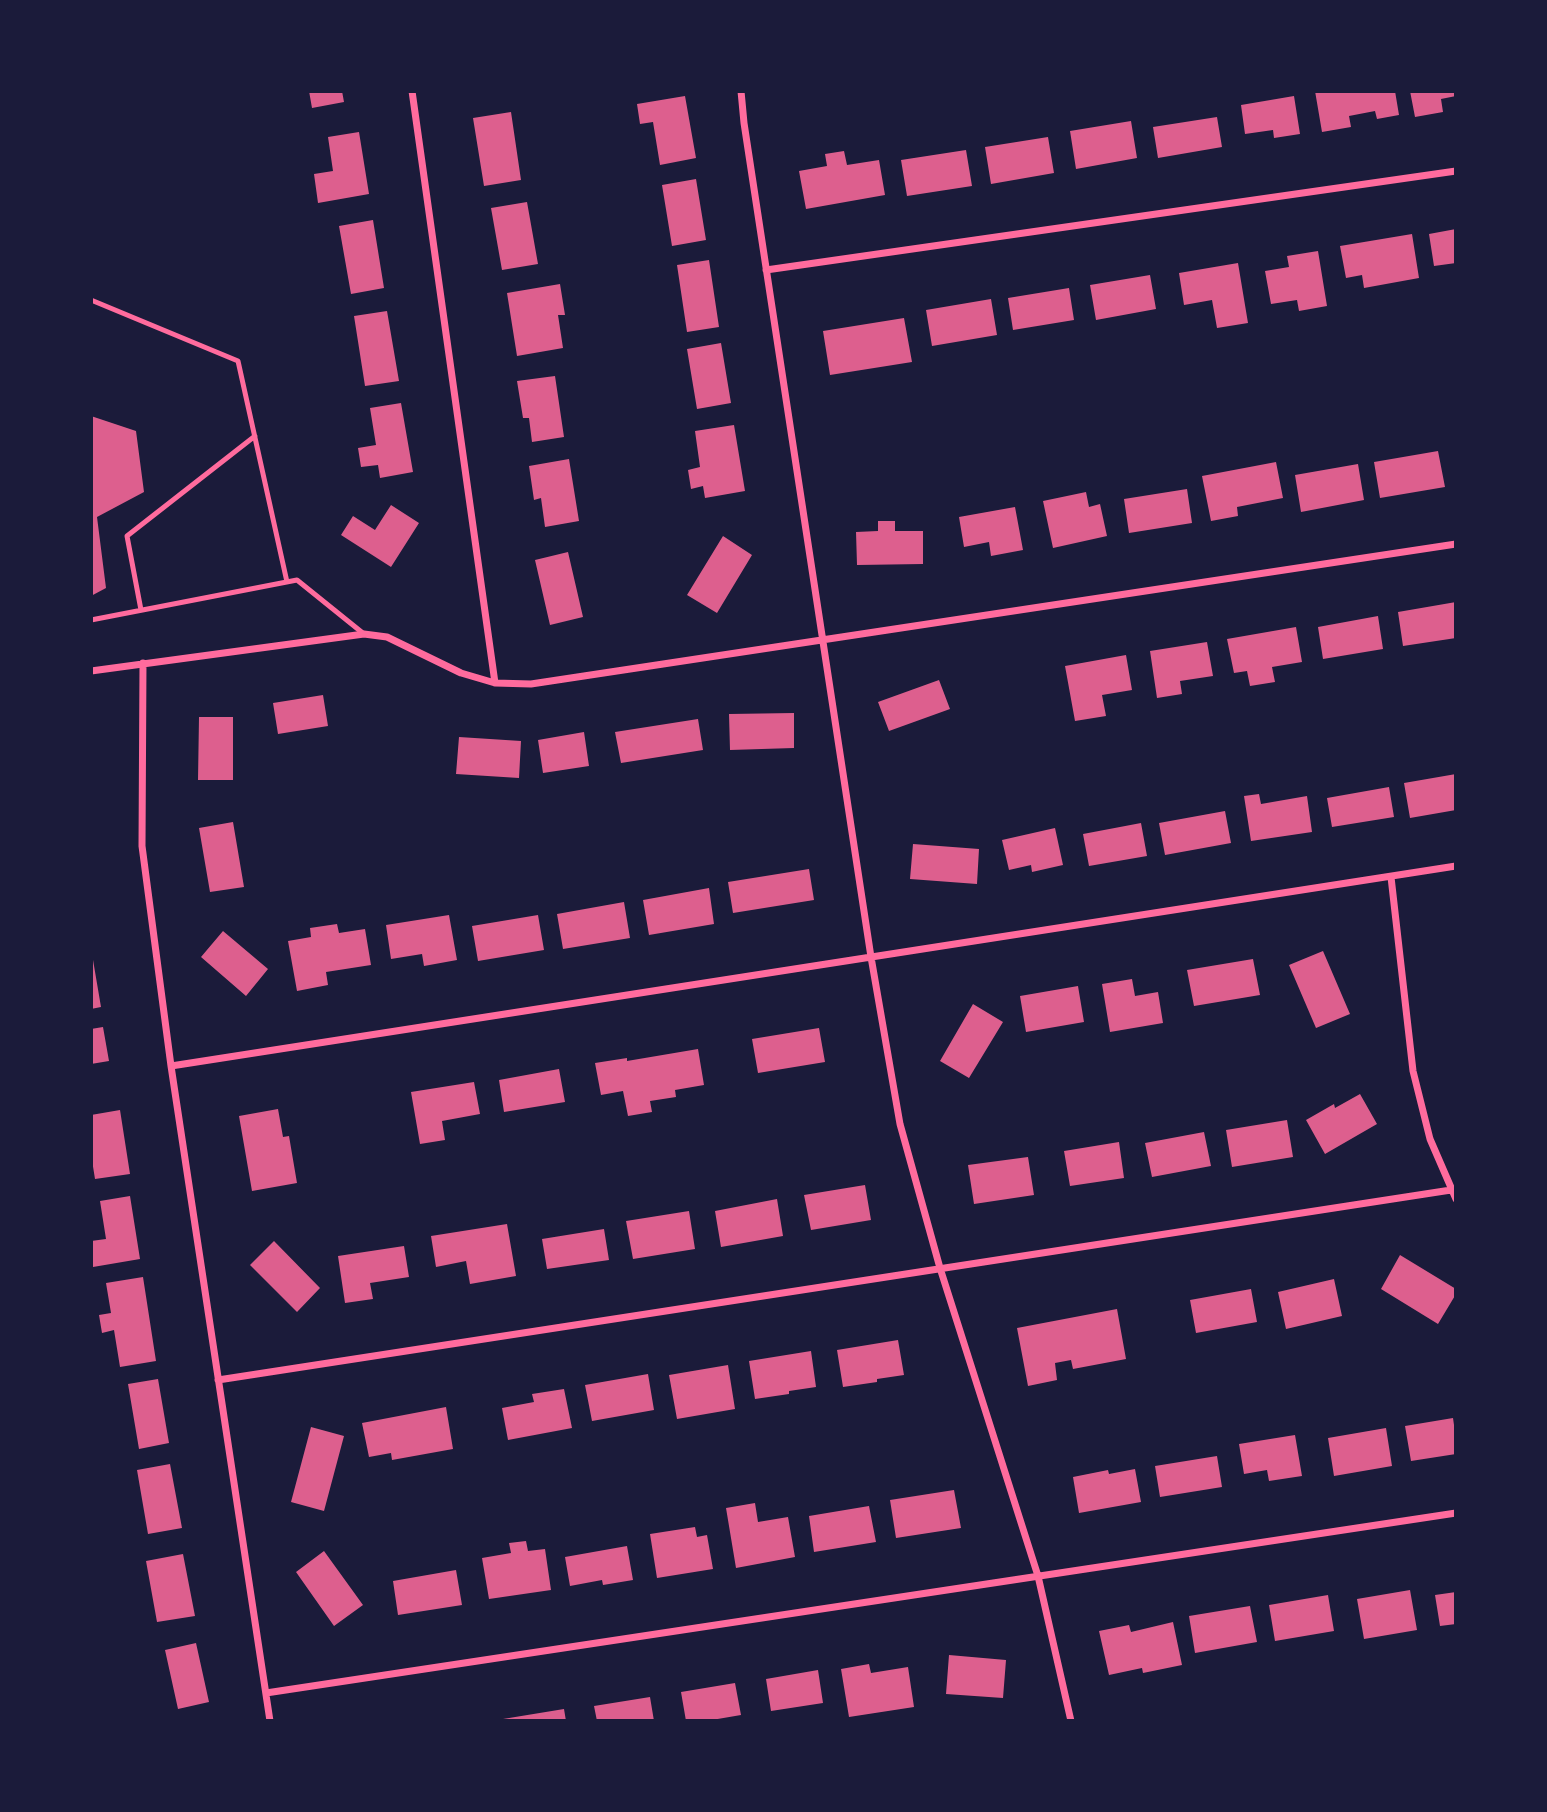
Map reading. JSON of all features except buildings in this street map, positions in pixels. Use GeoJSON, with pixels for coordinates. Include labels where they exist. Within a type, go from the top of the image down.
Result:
{"type":"FeatureCollection","features":[{"type":"Feature","properties":{"kind":"street"},"geometry":{"type":"LineString","coordinates":[[412,91],[495,683]]}},
{"type":"Feature","properties":{"kind":"street"},"geometry":{"type":"LineString","coordinates":[[741,91],[822,639],[871,957],[900,1124],[940,1268],[1038,1576],[1071,1721]]}},
{"type":"Feature","properties":{"kind":"street"},"geometry":{"type":"LineString","coordinates":[[766,270],[1456,171]]}},
{"type":"Feature","properties":{"kind":"street"},"geometry":{"type":"LineString","coordinates":[[91,671],[364,634],[387,637],[461,673],[495,683],[531,684],[1456,544]]}},
{"type":"Feature","properties":{"kind":"street"},"geometry":{"type":"LineString","coordinates":[[143,663],[142,846],[171,1066],[270,1721]]}},
{"type":"Feature","properties":{"kind":"street"},"geometry":{"type":"LineString","coordinates":[[171,1066],[1456,866]]}},
{"type":"Feature","properties":{"kind":"street"},"geometry":{"type":"LineString","coordinates":[[1391,877],[1413,1072],[1430,1139],[1456,1199]]}},
{"type":"Feature","properties":{"kind":"street"},"geometry":{"type":"LineString","coordinates":[[218,1380],[1451,1190]]}},
{"type":"Feature","properties":{"kind":"street"},"geometry":{"type":"LineString","coordinates":[[266,1693],[1456,1513]]}},
{"type":"Feature","properties":{"kind":"lane"},"geometry":{"type":"LineString","coordinates":[[91,300],[238,361],[287,582]]}},
{"type":"Feature","properties":{"kind":"lane"},"geometry":{"type":"LineString","coordinates":[[141,610],[127,537],[255,436]]}},
{"type":"Feature","properties":{"kind":"lane"},"geometry":{"type":"LineString","coordinates":[[91,620],[296,580],[364,634]]}}]}
